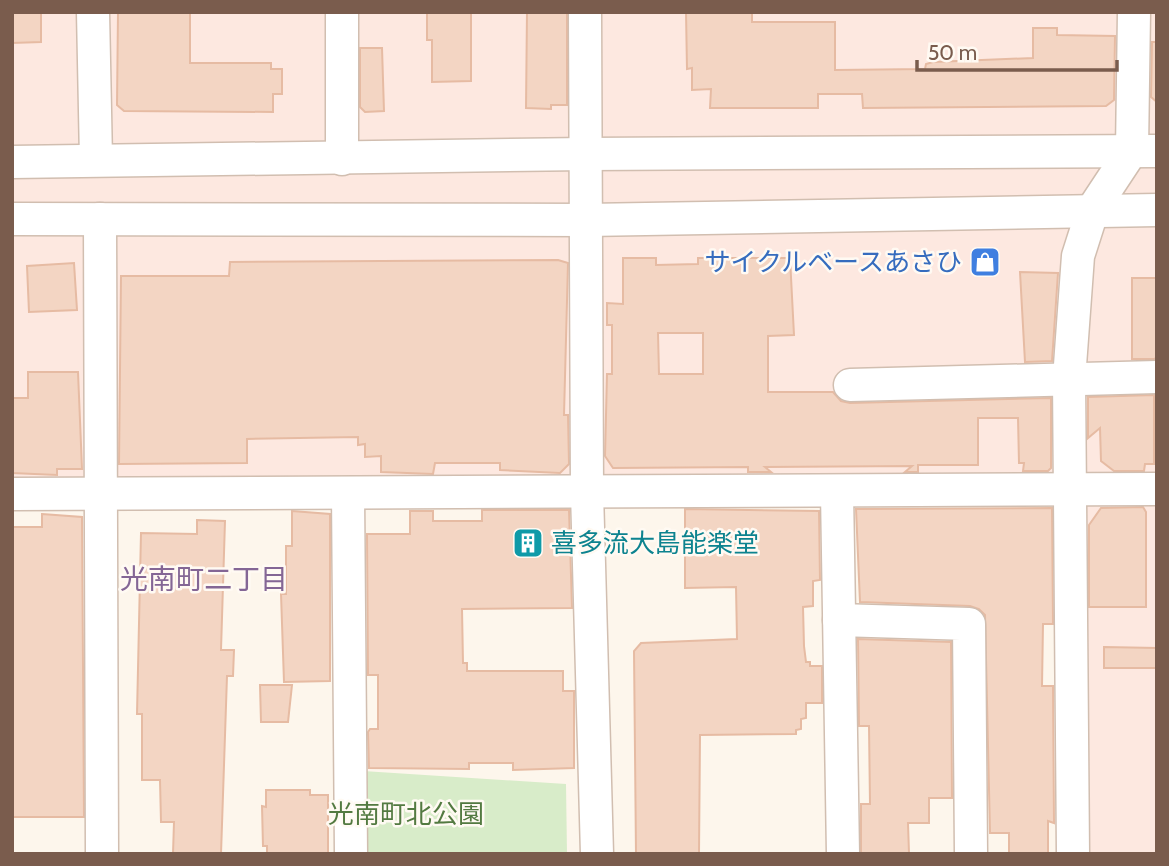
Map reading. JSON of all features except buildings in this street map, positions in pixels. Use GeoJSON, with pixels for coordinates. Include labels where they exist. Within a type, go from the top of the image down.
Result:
{"type":"FeatureCollection","features":[{"type":"Feature","properties":{"kind":"street"},"geometry":{"type":"LineString","coordinates":[[93,12],[96,160]]}},
{"type":"Feature","properties":{"kind":"street"},"geometry":{"type":"LineString","coordinates":[[342,12],[342,159]]}},
{"type":"Feature","properties":{"kind":"street"},"geometry":{"type":"LineString","coordinates":[[585,12],[587,492],[597,854]]}},
{"type":"Feature","properties":{"kind":"street"},"geometry":{"type":"LineString","coordinates":[[1073,854],[1069,379],[1077,256],[1093,209],[1144,151],[1134,12]]}},
{"type":"Feature","properties":{"kind":"street"},"geometry":{"type":"LineString","coordinates":[[12,162],[342,159],[586,153],[1144,151]]}},
{"type":"Feature","properties":{"kind":"street"},"geometry":{"type":"LineString","coordinates":[[12,219],[587,220],[1093,209],[1157,210]]}},
{"type":"Feature","properties":{"kind":"street"},"geometry":{"type":"LineString","coordinates":[[100,219],[102,854]]}},
{"type":"Feature","properties":{"kind":"street"},"geometry":{"type":"LineString","coordinates":[[850,385],[1157,377]]}},
{"type":"Feature","properties":{"kind":"street"},"geometry":{"type":"LineString","coordinates":[[12,494],[1157,489]]}},
{"type":"Feature","properties":{"kind":"street"},"geometry":{"type":"LineString","coordinates":[[837,492],[843,854]]}},
{"type":"Feature","properties":{"kind":"street"},"geometry":{"type":"LineString","coordinates":[[348,493],[351,854]]}},
{"type":"Feature","properties":{"kind":"street"},"geometry":{"type":"LineString","coordinates":[[839,620],[969,624],[971,854]]}},
{"type":"Feature","properties":{"kind":"shaded area"},"geometry":{"type":"Polygon","coordinates":[[[12,12],[1157,12],[1157,854],[1086,854],[1083,483],[12,492],[12,12]]]}},
{"type":"Feature","properties":{"kind":"green space","name":"光南町北公園"},"geometry":{"type":"Polygon","coordinates":[[[363,771],[566,784],[567,854],[363,854],[363,771]]]}},
{"type":"Feature","properties":{"kind":"place","name":"サイクルベースあさひ"},"geometry":{"type":"Point","coordinates":[985,262]}},
{"type":"Feature","properties":{"kind":"place","name":"喜多流大島能楽堂"},"geometry":{"type":"Point","coordinates":[528,543]}},
{"type":"Feature","properties":{"kind":"district","name":"光南町二丁目"},"geometry":{"type":"Point","coordinates":[204,579]}}]}
